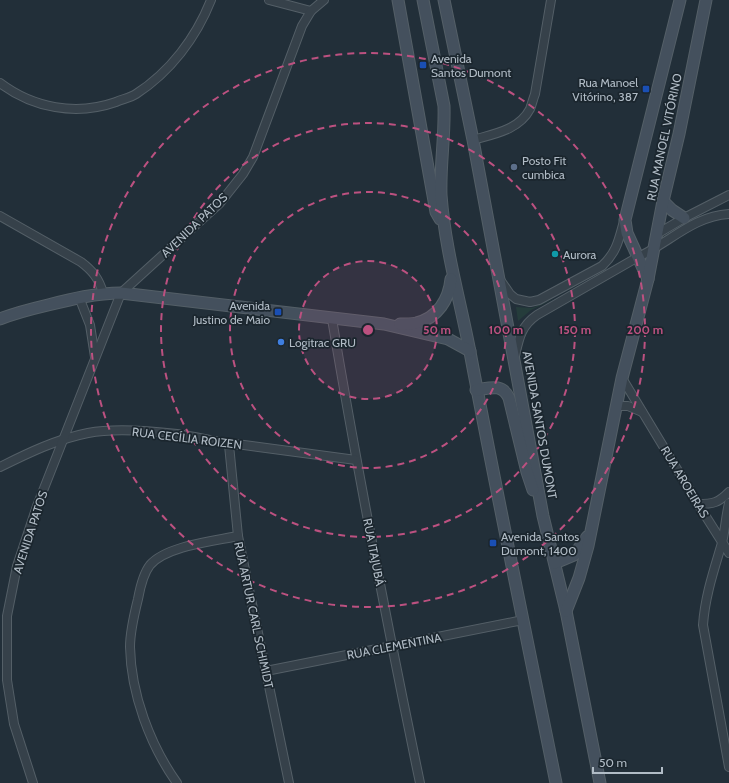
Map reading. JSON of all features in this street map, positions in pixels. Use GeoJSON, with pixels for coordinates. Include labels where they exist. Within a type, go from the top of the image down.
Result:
{"type":"FeatureCollection","features":[{"type":"Feature","properties":{"kind":"main road"},"geometry":{"type":"LineString","coordinates":[[398,0],[436,212],[446,229]]}},
{"type":"Feature","properties":{"kind":"main road"},"geometry":{"type":"LineString","coordinates":[[423,0],[444,106],[441,189],[452,269],[470,351],[476,390],[556,783]]}},
{"type":"Feature","properties":{"kind":"main road","name":"AVENIDA SANTOS DUMONT"},"geometry":{"type":"LineString","coordinates":[[444,0],[500,280],[543,516],[566,611],[600,783]]}},
{"type":"Feature","properties":{"kind":"main road","name":"RUA MANOEL VITÓRINO"},"geometry":{"type":"LineString","coordinates":[[624,220],[680,0]]}},
{"type":"Feature","properties":{"kind":"main road","name":"RUA MANOEL VITÓRINO"},"geometry":{"type":"LineString","coordinates":[[566,611],[584,560],[622,378],[648,279],[706,0]]}},
{"type":"Feature","properties":{"kind":"main road"},"geometry":{"type":"LineString","coordinates":[[663,201],[672,210],[684,218]]}},
{"type":"Feature","properties":{"kind":"main road"},"geometry":{"type":"LineString","coordinates":[[624,220],[627,233],[648,279]]}},
{"type":"Feature","properties":{"kind":"main road"},"geometry":{"type":"LineString","coordinates":[[0,319],[13,313],[80,297],[103,293],[121,293],[332,319],[384,324],[416,323],[435,314],[444,304],[450,288],[452,269]]}},
{"type":"Feature","properties":{"kind":"main road"},"geometry":{"type":"LineString","coordinates":[[384,324],[448,339],[470,351]]}},
{"type":"Feature","properties":{"kind":"main road"},"geometry":{"type":"LineString","coordinates":[[476,390],[502,388],[507,393],[516,422],[527,472],[543,516]]}},
{"type":"Feature","properties":{"kind":"main road","name":"RUA MANOEL VITÓRINO"},"geometry":{"type":"LineString","coordinates":[[555,563],[574,555],[590,531]]}},
{"type":"Feature","properties":{"kind":"street"},"geometry":{"type":"LineString","coordinates":[[0,83],[12,92],[39,104],[70,110],[101,107],[134,95],[164,72],[183,50],[199,26],[211,0]]}},
{"type":"Feature","properties":{"kind":"street"},"geometry":{"type":"LineString","coordinates":[[269,0],[311,11]]}},
{"type":"Feature","properties":{"kind":"street","name":"AVENIDA PATOS"},"geometry":{"type":"LineString","coordinates":[[34,783],[14,724],[6,680],[7,616],[17,566],[37,506],[121,293],[220,203],[250,164],[254,157],[302,26],[311,11],[324,0]]}},
{"type":"Feature","properties":{"kind":"street"},"geometry":{"type":"LineString","coordinates":[[473,140],[511,128],[522,120],[530,109],[535,94],[551,0]]}},
{"type":"Feature","properties":{"kind":"street"},"geometry":{"type":"LineString","coordinates":[[657,234],[684,218],[729,195]]}},
{"type":"Feature","properties":{"kind":"street"},"geometry":{"type":"LineString","coordinates":[[514,358],[519,337],[529,320],[638,257],[654,250],[684,229],[718,214],[729,214]]}},
{"type":"Feature","properties":{"kind":"street"},"geometry":{"type":"LineString","coordinates":[[0,216],[81,262],[92,271],[100,282],[103,293]]}},
{"type":"Feature","properties":{"kind":"street","name":"RUA MANOEL VITÓRINO"},"geometry":{"type":"LineString","coordinates":[[500,280],[510,294],[516,299],[530,302],[539,300],[602,266],[610,259],[615,252],[624,220]]}},
{"type":"Feature","properties":{"kind":"street"},"geometry":{"type":"LineString","coordinates":[[80,297],[90,325],[95,358]]}},
{"type":"Feature","properties":{"kind":"street","name":"RUA ITAJUBÁ"},"geometry":{"type":"LineString","coordinates":[[332,319],[356,460],[420,783]]}},
{"type":"Feature","properties":{"kind":"street","name":"RUA AROEIRAS"},"geometry":{"type":"LineString","coordinates":[[622,378],[729,553]]}},
{"type":"Feature","properties":{"kind":"street"},"geometry":{"type":"LineString","coordinates":[[616,406],[628,406],[642,412]]}},
{"type":"Feature","properties":{"kind":"street","name":"RUA CECÍLIA ROIZEN"},"geometry":{"type":"LineString","coordinates":[[0,467],[29,453],[62,440],[90,432],[127,430],[178,434],[229,445],[244,445],[356,460]]}},
{"type":"Feature","properties":{"kind":"street","name":"RUA ARTUR CARL SCHIMIDT"},"geometry":{"type":"LineString","coordinates":[[229,445],[238,536],[289,783]]}},
{"type":"Feature","properties":{"kind":"street"},"geometry":{"type":"LineString","coordinates":[[698,504],[715,503],[721,500],[729,492]]}},
{"type":"Feature","properties":{"kind":"street"},"geometry":{"type":"LineString","coordinates":[[729,503],[722,542],[712,571],[702,625],[729,767]]}},
{"type":"Feature","properties":{"kind":"street"},"geometry":{"type":"LineString","coordinates":[[177,783],[153,742],[142,716],[134,680],[130,647],[133,618],[142,583],[150,565],[161,556],[178,549],[238,536]]}},
{"type":"Feature","properties":{"kind":"street","name":"RUA CLEMENTINA"},"geometry":{"type":"LineString","coordinates":[[266,671],[523,620]]}},
{"type":"Feature","properties":{"kind":"green space"},"geometry":{"type":"Polygon","coordinates":[[[554,299],[531,310],[518,321],[516,307],[532,308],[554,299]]]}},
{"type":"Feature","properties":{"kind":"place","name":"Avenida Santos Dumont"},"geometry":{"type":"Point","coordinates":[423,65]}},
{"type":"Feature","properties":{"kind":"place","name":"Rua Manoel Vitórino, 387"},"geometry":{"type":"Point","coordinates":[646,89]}},
{"type":"Feature","properties":{"kind":"place","name":"Posto Fit cumbica"},"geometry":{"type":"Point","coordinates":[514,167]}},
{"type":"Feature","properties":{"kind":"place","name":"Aurora"},"geometry":{"type":"Point","coordinates":[555,254]}},
{"type":"Feature","properties":{"kind":"place","name":"Avenida Justino de Maio"},"geometry":{"type":"Point","coordinates":[278,312]}},
{"type":"Feature","properties":{"kind":"place","name":"Logitrac GRU"},"geometry":{"type":"Point","coordinates":[281,342]}},
{"type":"Feature","properties":{"kind":"place","name":"Avenida Santos Dumont, 1400"},"geometry":{"type":"Point","coordinates":[493,543]}}]}
